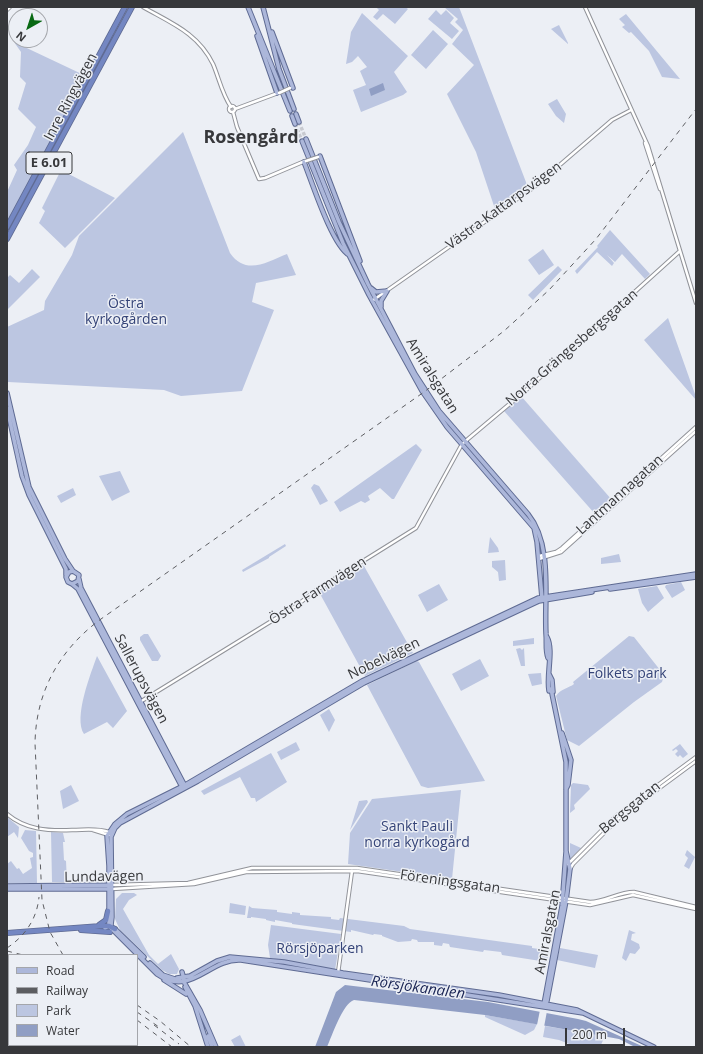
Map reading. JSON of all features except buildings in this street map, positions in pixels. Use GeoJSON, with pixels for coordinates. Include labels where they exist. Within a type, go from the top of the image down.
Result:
{"type":"FeatureCollection","features":[{"type":"Feature","properties":{"kind":"highway","name":"Inre Ringvägen"},"geometry":{"type":"LineString","coordinates":[[8,226],[126,7]]}},
{"type":"Feature","properties":{"kind":"highway","name":"Inre Ringvägen"},"geometry":{"type":"LineString","coordinates":[[7,240],[132,7]]}},
{"type":"Feature","properties":{"kind":"highway"},"geometry":{"type":"LineString","coordinates":[[7,244],[26,204]]}},
{"type":"Feature","properties":{"kind":"highway"},"geometry":{"type":"LineString","coordinates":[[94,926],[105,921],[108,910]]}},
{"type":"Feature","properties":{"kind":"highway"},"geometry":{"type":"LineString","coordinates":[[7,935],[94,926],[111,929]]}},
{"type":"Feature","properties":{"kind":"highway"},"geometry":{"type":"LineString","coordinates":[[7,935],[111,929]]}},
{"type":"Feature","properties":{"kind":"main road"},"geometry":{"type":"LineString","coordinates":[[248,7],[278,93]]}},
{"type":"Feature","properties":{"kind":"main road"},"geometry":{"type":"LineString","coordinates":[[263,7],[291,88]]}},
{"type":"Feature","properties":{"kind":"main road"},"geometry":{"type":"LineString","coordinates":[[253,23],[290,111]]}},
{"type":"Feature","properties":{"kind":"main road"},"geometry":{"type":"LineString","coordinates":[[268,23],[279,69],[294,109]]}},
{"type":"Feature","properties":{"kind":"main road"},"geometry":{"type":"LineString","coordinates":[[296,114],[299,122]]}},
{"type":"Feature","properties":{"kind":"main road"},"geometry":{"type":"LineString","coordinates":[[292,116],[295,124]]}},
{"type":"Feature","properties":{"kind":"main road","name":"Amiralsgatan"},"geometry":{"type":"LineString","coordinates":[[306,139],[339,222],[374,300],[428,403],[532,524],[536,534],[541,557],[547,637],[550,651],[548,658],[549,674],[552,680],[554,707]]}},
{"type":"Feature","properties":{"kind":"main road","name":"Amiralsgatan"},"geometry":{"type":"LineString","coordinates":[[302,141],[333,220],[349,255],[430,400],[463,444]]}},
{"type":"Feature","properties":{"kind":"main road"},"geometry":{"type":"LineString","coordinates":[[319,156],[368,284],[374,291],[387,291],[380,305],[385,319]]}},
{"type":"Feature","properties":{"kind":"main road"},"geometry":{"type":"LineString","coordinates":[[305,161],[321,206],[343,252],[349,255]]}},
{"type":"Feature","properties":{"kind":"main road","name":"Sallerupsvägen"},"geometry":{"type":"LineString","coordinates":[[7,394],[29,487],[65,559],[73,571],[78,574],[81,588],[139,703]]}},
{"type":"Feature","properties":{"kind":"main road","name":"Sallerupsvägen"},"geometry":{"type":"LineString","coordinates":[[7,408],[22,476],[29,495],[63,563],[68,582],[72,584],[81,595],[184,787]]}},
{"type":"Feature","properties":{"kind":"main road"},"geometry":{"type":"LineString","coordinates":[[14,436],[21,453]]}},
{"type":"Feature","properties":{"kind":"main road"},"geometry":{"type":"LineString","coordinates":[[66,575],[73,571]]}},
{"type":"Feature","properties":{"kind":"main road","name":"Nobelvägen"},"geometry":{"type":"LineString","coordinates":[[110,834],[120,823],[184,787],[362,681],[544,598],[696,574]]}},
{"type":"Feature","properties":{"kind":"main road","name":"Nobelvägen"},"geometry":{"type":"LineString","coordinates":[[544,598],[696,577]]}},
{"type":"Feature","properties":{"kind":"main road"},"geometry":{"type":"LineString","coordinates":[[72,584],[79,579]]}},
{"type":"Feature","properties":{"kind":"main road","name":"Amiralsgatan"},"geometry":{"type":"LineString","coordinates":[[551,689],[554,707],[571,760],[568,786],[566,789],[564,900]]}},
{"type":"Feature","properties":{"kind":"main road"},"geometry":{"type":"LineString","coordinates":[[110,834],[111,929]]}},
{"type":"Feature","properties":{"kind":"main road","name":"Amiralsgatan"},"geometry":{"type":"LineString","coordinates":[[544,1006],[570,869],[566,851]]}},
{"type":"Feature","properties":{"kind":"main road","name":"Amiralsgatan"},"geometry":{"type":"LineString","coordinates":[[564,870],[568,864]]}},
{"type":"Feature","properties":{"kind":"main road"},"geometry":{"type":"LineString","coordinates":[[110,887],[108,910],[111,929],[137,954]]}},
{"type":"Feature","properties":{"kind":"main road","name":"Lundavägen"},"geometry":{"type":"LineString","coordinates":[[7,888],[110,887]]}},
{"type":"Feature","properties":{"kind":"main road"},"geometry":{"type":"LineString","coordinates":[[111,929],[112,917]]}},
{"type":"Feature","properties":{"kind":"main road"},"geometry":{"type":"LineString","coordinates":[[111,929],[160,972],[184,979],[189,984],[192,996]]}},
{"type":"Feature","properties":{"kind":"main road"},"geometry":{"type":"LineString","coordinates":[[138,955],[158,977],[188,995]]}},
{"type":"Feature","properties":{"kind":"main road"},"geometry":{"type":"LineString","coordinates":[[184,979],[223,959],[237,956],[337,974]]}},
{"type":"Feature","properties":{"kind":"main road"},"geometry":{"type":"LineString","coordinates":[[146,963],[164,978],[184,979],[222,963],[236,960],[499,995],[544,1006],[577,1010],[654,1047]]}},
{"type":"Feature","properties":{"kind":"main road"},"geometry":{"type":"LineString","coordinates":[[182,972],[211,1043],[195,1006],[188,995],[182,972]]}},
{"type":"Feature","properties":{"kind":"street"},"geometry":{"type":"LineString","coordinates":[[7,10],[10,7]]}},
{"type":"Feature","properties":{"kind":"street"},"geometry":{"type":"LineString","coordinates":[[143,7],[183,28],[199,42],[210,58],[231,107],[230,110],[233,112],[234,120],[256,176],[260,179],[319,156]]}},
{"type":"Feature","properties":{"kind":"street"},"geometry":{"type":"LineString","coordinates":[[585,7],[645,142],[696,303]]}},
{"type":"Feature","properties":{"kind":"street"},"geometry":{"type":"LineString","coordinates":[[233,112],[235,109],[291,88]]}},
{"type":"Feature","properties":{"kind":"street"},"geometry":{"type":"LineString","coordinates":[[231,107],[235,109]]}},
{"type":"Feature","properties":{"kind":"street","name":"Västra Kattarpsvägen"},"geometry":{"type":"LineString","coordinates":[[374,300],[533,188],[612,120],[630,110]]}},
{"type":"Feature","properties":{"kind":"street","name":"Norra Grängesbergsgatan"},"geometry":{"type":"LineString","coordinates":[[463,444],[525,391],[680,251]]}},
{"type":"Feature","properties":{"kind":"street","name":"Lantmannagatan"},"geometry":{"type":"LineString","coordinates":[[541,557],[556,552],[562,548],[696,427]]}},
{"type":"Feature","properties":{"kind":"street","name":"Lantmannagatan"},"geometry":{"type":"LineString","coordinates":[[541,557],[558,554],[566,549],[696,431]]}},
{"type":"Feature","properties":{"kind":"street","name":"Östra Farmvägen"},"geometry":{"type":"LineString","coordinates":[[139,703],[296,606],[315,592],[416,528],[463,444]]}},
{"type":"Feature","properties":{"kind":"street","name":"Bergsgatan"},"geometry":{"type":"LineString","coordinates":[[568,864],[616,816],[696,757]]}},
{"type":"Feature","properties":{"kind":"street","name":"Bergsgatan"},"geometry":{"type":"LineString","coordinates":[[570,869],[575,862],[619,818],[696,761]]}},
{"type":"Feature","properties":{"kind":"street"},"geometry":{"type":"LineString","coordinates":[[7,814],[21,824],[29,827],[68,830],[99,829],[110,834]]}},
{"type":"Feature","properties":{"kind":"street","name":"Föreningsgatan"},"geometry":{"type":"LineString","coordinates":[[200,882],[252,868],[352,870],[592,905],[626,895],[637,895],[696,908]]}},
{"type":"Feature","properties":{"kind":"street"},"geometry":{"type":"LineString","coordinates":[[337,974],[352,870]]}},
{"type":"Feature","properties":{"kind":"street","name":"Lundavägen"},"geometry":{"type":"LineString","coordinates":[[110,887],[200,882]]}},
{"type":"Feature","properties":{"kind":"green space"},"geometry":{"type":"Polygon","coordinates":[[[376,7],[405,7],[408,9],[395,24],[383,14],[377,20],[373,17],[379,10],[376,7]]]}},
{"type":"Feature","properties":{"kind":"green space"},"geometry":{"type":"Polygon","coordinates":[[[444,7],[459,7],[529,190],[496,212],[476,152],[447,94],[474,65],[452,44],[463,30],[455,22],[458,19],[444,7]]]}},
{"type":"Feature","properties":{"kind":"green space"},"geometry":{"type":"Polygon","coordinates":[[[436,10],[441,15],[446,10],[454,18],[450,23],[459,31],[452,39],[428,19],[436,10]]]}},
{"type":"Feature","properties":{"kind":"green space"},"geometry":{"type":"Polygon","coordinates":[[[362,13],[408,56],[394,72],[407,92],[361,112],[353,90],[366,85],[360,71],[367,67],[358,56],[352,62],[346,64],[351,32],[362,13]]]}},
{"type":"Feature","properties":{"kind":"green space"},"geometry":{"type":"Polygon","coordinates":[[[626,14],[680,79],[662,77],[649,51],[631,32],[629,33],[622,27],[625,25],[619,19],[626,14]]]}},
{"type":"Feature","properties":{"kind":"green space"},"geometry":{"type":"Polygon","coordinates":[[[559,25],[568,43],[568,44],[551,29],[559,25]]]}},
{"type":"Feature","properties":{"kind":"green space"},"geometry":{"type":"Polygon","coordinates":[[[433,30],[448,44],[426,69],[411,55],[433,30]]]}},
{"type":"Feature","properties":{"kind":"green space"},"geometry":{"type":"Polygon","coordinates":[[[18,48],[27,48],[86,76],[7,223],[7,192],[17,170],[14,165],[28,145],[36,127],[18,109],[26,83],[20,77],[21,52],[18,48]]]}},
{"type":"Feature","properties":{"kind":"green space"},"geometry":{"type":"Polygon","coordinates":[[[87,81],[90,83],[7,237],[7,230],[87,81]]]}},
{"type":"Feature","properties":{"kind":"green space"},"geometry":{"type":"Polygon","coordinates":[[[557,99],[566,114],[564,123],[556,116],[548,104],[557,99]]]}},
{"type":"Feature","properties":{"kind":"green space","name":"Östra kyrkogården"},"geometry":{"type":"Polygon","coordinates":[[[183,132],[230,253],[236,260],[250,266],[264,263],[287,254],[296,275],[256,283],[252,302],[274,310],[242,391],[181,396],[164,390],[8,382],[7,327],[44,310],[45,301],[72,255],[79,236],[183,132]]]}},
{"type":"Feature","properties":{"kind":"green space"},"geometry":{"type":"Polygon","coordinates":[[[61,170],[115,198],[65,248],[39,223],[45,211],[42,208],[61,170]]]}},
{"type":"Feature","properties":{"kind":"green space"},"geometry":{"type":"Polygon","coordinates":[[[610,230],[650,274],[645,279],[622,254],[615,262],[607,255],[614,263],[612,266],[597,252],[577,274],[575,271],[598,247],[597,246],[610,230]]]}},
{"type":"Feature","properties":{"kind":"green space"},"geometry":{"type":"Polygon","coordinates":[[[543,249],[554,265],[539,275],[528,260],[543,249]]]}},
{"type":"Feature","properties":{"kind":"green space"},"geometry":{"type":"Polygon","coordinates":[[[558,266],[562,270],[533,300],[528,295],[558,266]]]}},
{"type":"Feature","properties":{"kind":"green space"},"geometry":{"type":"Polygon","coordinates":[[[32,269],[40,277],[7,310],[7,278],[10,275],[19,283],[32,269]]]}},
{"type":"Feature","properties":{"kind":"green space"},"geometry":{"type":"Polygon","coordinates":[[[668,318],[696,397],[696,400],[644,340],[668,318]]]}},
{"type":"Feature","properties":{"kind":"green space"},"geometry":{"type":"Polygon","coordinates":[[[521,396],[612,500],[595,514],[504,411],[521,396]]]}},
{"type":"Feature","properties":{"kind":"green space"},"geometry":{"type":"Polygon","coordinates":[[[416,444],[422,450],[394,499],[392,499],[380,488],[368,496],[370,500],[365,503],[361,501],[340,512],[334,502],[416,444]]]}},
{"type":"Feature","properties":{"kind":"green space"},"geometry":{"type":"Polygon","coordinates":[[[120,471],[130,492],[112,501],[99,476],[120,471]]]}},
{"type":"Feature","properties":{"kind":"green space"},"geometry":{"type":"Polygon","coordinates":[[[314,484],[319,486],[328,501],[320,505],[311,488],[314,484]]]}},
{"type":"Feature","properties":{"kind":"green space"},"geometry":{"type":"Polygon","coordinates":[[[73,488],[76,495],[61,503],[57,496],[73,488]]]}},
{"type":"Feature","properties":{"kind":"green space"},"geometry":{"type":"Polygon","coordinates":[[[490,537],[498,548],[499,552],[488,553],[490,537]]]}},
{"type":"Feature","properties":{"kind":"green space"},"geometry":{"type":"Polygon","coordinates":[[[285,544],[286,546],[269,558],[243,572],[242,570],[285,544]]]}},
{"type":"Feature","properties":{"kind":"green space"},"geometry":{"type":"Polygon","coordinates":[[[619,554],[621,562],[601,564],[601,558],[619,554]]]}},
{"type":"Feature","properties":{"kind":"green space"},"geometry":{"type":"Polygon","coordinates":[[[505,560],[506,580],[499,581],[498,572],[492,567],[492,561],[505,560]]]}},
{"type":"Feature","properties":{"kind":"green space"},"geometry":{"type":"Polygon","coordinates":[[[362,565],[364,566],[413,653],[365,676],[319,592],[362,565]]]}},
{"type":"Feature","properties":{"kind":"green space"},"geometry":{"type":"Polygon","coordinates":[[[681,582],[685,590],[672,598],[665,587],[666,585],[681,582]]]}},
{"type":"Feature","properties":{"kind":"green space"},"geometry":{"type":"Polygon","coordinates":[[[439,584],[448,600],[427,612],[418,595],[439,584]]]}},
{"type":"Feature","properties":{"kind":"green space"},"geometry":{"type":"Polygon","coordinates":[[[657,586],[664,598],[648,612],[642,603],[638,589],[657,586]]]}},
{"type":"Feature","properties":{"kind":"green space"},"geometry":{"type":"Polygon","coordinates":[[[144,634],[148,634],[161,656],[158,661],[152,661],[140,640],[140,637],[144,634]]]}},
{"type":"Feature","properties":{"kind":"green space","name":"Folkets park"},"geometry":{"type":"Polygon","coordinates":[[[629,636],[634,637],[664,675],[662,682],[634,702],[579,746],[567,740],[556,696],[574,684],[573,682],[629,636]]]}},
{"type":"Feature","properties":{"kind":"green space"},"geometry":{"type":"Polygon","coordinates":[[[534,638],[534,644],[513,646],[513,641],[534,638]]]}},
{"type":"Feature","properties":{"kind":"green space"},"geometry":{"type":"Polygon","coordinates":[[[520,648],[522,650],[524,648],[525,666],[521,666],[516,649],[520,648]]]}},
{"type":"Feature","properties":{"kind":"green space"},"geometry":{"type":"Polygon","coordinates":[[[97,656],[127,711],[113,728],[107,722],[84,734],[81,727],[81,717],[84,695],[97,656]]]}},
{"type":"Feature","properties":{"kind":"green space"},"geometry":{"type":"Polygon","coordinates":[[[480,659],[489,676],[461,691],[452,674],[480,659]]]}},
{"type":"Feature","properties":{"kind":"green space"},"geometry":{"type":"Polygon","coordinates":[[[417,661],[419,662],[485,781],[428,788],[421,786],[367,685],[417,661]]]}},
{"type":"Feature","properties":{"kind":"green space"},"geometry":{"type":"Polygon","coordinates":[[[541,673],[542,684],[532,686],[528,674],[541,673]]]}},
{"type":"Feature","properties":{"kind":"green space"},"geometry":{"type":"Polygon","coordinates":[[[329,709],[335,720],[329,732],[320,715],[329,709]]]}},
{"type":"Feature","properties":{"kind":"green space"},"geometry":{"type":"Polygon","coordinates":[[[296,742],[300,750],[281,760],[277,752],[296,742]]]}},
{"type":"Feature","properties":{"kind":"green space"},"geometry":{"type":"Polygon","coordinates":[[[680,744],[688,754],[683,758],[680,755],[678,757],[675,754],[678,751],[676,749],[673,751],[672,750],[680,744]]]}},
{"type":"Feature","properties":{"kind":"green space"},"geometry":{"type":"Polygon","coordinates":[[[271,753],[287,782],[256,802],[255,798],[251,798],[240,777],[204,795],[201,791],[271,753]]]}},
{"type":"Feature","properties":{"kind":"green space"},"geometry":{"type":"Polygon","coordinates":[[[573,783],[588,785],[590,789],[574,805],[575,809],[570,813],[571,785],[573,783]]]}},
{"type":"Feature","properties":{"kind":"green space"},"geometry":{"type":"Polygon","coordinates":[[[71,785],[79,801],[63,809],[60,791],[71,785]]]}},
{"type":"Feature","properties":{"kind":"green space","name":"Sankt Pauli norra kyrkogård"},"geometry":{"type":"Polygon","coordinates":[[[461,790],[452,879],[348,864],[350,833],[372,799],[461,790]]]}},
{"type":"Feature","properties":{"kind":"green space"},"geometry":{"type":"Polygon","coordinates":[[[367,800],[368,802],[350,830],[359,801],[367,800]]]}},
{"type":"Feature","properties":{"kind":"green space"},"geometry":{"type":"Polygon","coordinates":[[[7,817],[19,827],[18,838],[14,832],[7,837],[7,817]]]}},
{"type":"Feature","properties":{"kind":"green space"},"geometry":{"type":"Polygon","coordinates":[[[25,830],[36,831],[37,883],[7,883],[7,864],[11,861],[23,874],[32,868],[30,858],[33,857],[33,853],[29,851],[21,838],[25,830]]]}},
{"type":"Feature","properties":{"kind":"green space"},"geometry":{"type":"Polygon","coordinates":[[[51,832],[63,833],[65,842],[63,842],[67,882],[52,882],[51,832]]]}},
{"type":"Feature","properties":{"kind":"green space"},"geometry":{"type":"Polygon","coordinates":[[[570,843],[581,848],[571,859],[570,858],[570,843]]]}},
{"type":"Feature","properties":{"kind":"green space"},"geometry":{"type":"Polygon","coordinates":[[[687,850],[695,857],[689,869],[684,866],[688,858],[685,855],[687,850]]]}},
{"type":"Feature","properties":{"kind":"green space"},"geometry":{"type":"Polygon","coordinates":[[[122,893],[134,893],[137,895],[129,900],[123,909],[149,955],[158,964],[171,954],[179,969],[177,974],[169,974],[162,970],[120,930],[115,919],[116,899],[122,893]]]}},
{"type":"Feature","properties":{"kind":"green space"},"geometry":{"type":"Polygon","coordinates":[[[230,903],[246,906],[245,915],[229,913],[230,903]]]}},
{"type":"Feature","properties":{"kind":"green space"},"geometry":{"type":"Polygon","coordinates":[[[249,906],[252,908],[277,910],[277,912],[292,914],[292,912],[300,913],[300,915],[331,917],[331,919],[339,920],[340,918],[404,926],[410,929],[532,946],[532,948],[546,950],[550,949],[547,962],[502,955],[501,952],[484,950],[483,952],[450,947],[449,944],[443,943],[442,946],[434,945],[434,942],[418,942],[417,940],[412,939],[411,941],[398,942],[382,935],[373,935],[351,930],[351,932],[292,924],[275,920],[275,922],[266,919],[251,917],[247,918],[249,906]]]}},
{"type":"Feature","properties":{"kind":"green space","name":"Rörsjöparken"},"geometry":{"type":"Polygon","coordinates":[[[271,925],[341,934],[335,970],[270,958],[268,945],[271,925]]]}},
{"type":"Feature","properties":{"kind":"green space"},"geometry":{"type":"Polygon","coordinates":[[[629,930],[636,933],[632,934],[631,940],[639,944],[640,948],[635,954],[630,953],[626,961],[622,958],[629,930]]]}},
{"type":"Feature","properties":{"kind":"green space"},"geometry":{"type":"Polygon","coordinates":[[[560,948],[598,955],[595,968],[557,960],[560,948]]]}},
{"type":"Feature","properties":{"kind":"green space"},"geometry":{"type":"Polygon","coordinates":[[[485,1015],[537,1024],[534,1030],[525,1035],[485,1017],[485,1015]]]}},
{"type":"Feature","properties":{"kind":"green space"},"geometry":{"type":"Polygon","coordinates":[[[545,1026],[605,1036],[600,1047],[577,1047],[559,1040],[543,1037],[545,1026]]]}},
{"type":"Feature","properties":{"kind":"green space"},"geometry":{"type":"Polygon","coordinates":[[[240,1035],[246,1047],[235,1047],[231,1040],[240,1035]]]}},
{"type":"Feature","properties":{"kind":"water"},"geometry":{"type":"Polygon","coordinates":[[[383,83],[385,90],[371,96],[369,89],[383,83]]]}},
{"type":"Feature","properties":{"kind":"water"},"geometry":{"type":"Polygon","coordinates":[[[345,985],[488,1002],[578,1019],[586,1021],[644,1047],[635,1047],[619,1039],[485,1015],[354,1000],[350,1002],[342,1013],[327,1047],[315,1047],[336,992],[345,985]]]}},
{"type":"Feature","properties":{"kind":"pier"},"geometry":{"type":"Polygon","coordinates":[[[540,1010],[547,1011],[544,1027],[537,1025],[540,1010]]]}},
{"type":"Feature","properties":{"kind":"tunnel"},"geometry":{"type":"LineString","coordinates":[[299,122],[306,139]]}},
{"type":"Feature","properties":{"kind":"tunnel"},"geometry":{"type":"LineString","coordinates":[[295,124],[302,141]]}},
{"type":"Feature","properties":{"kind":"railway"},"geometry":{"type":"LineString","coordinates":[[62,954],[50,932],[42,900],[35,743],[36,724],[40,706],[53,673],[62,658],[86,631],[101,619],[424,392],[504,331],[549,290],[596,239],[696,109]]}},
{"type":"Feature","properties":{"kind":"railway"},"geometry":{"type":"LineString","coordinates":[[7,948],[25,932],[33,920],[39,897]]}},
{"type":"Feature","properties":{"kind":"railway"},"geometry":{"type":"LineString","coordinates":[[7,951],[19,954]]}},
{"type":"Feature","properties":{"kind":"railway"},"geometry":{"type":"LineString","coordinates":[[138,1006],[160,1021],[191,1047]]}},
{"type":"Feature","properties":{"kind":"railway"},"geometry":{"type":"LineString","coordinates":[[138,1013],[159,1027]]}},
{"type":"Feature","properties":{"kind":"railway"},"geometry":{"type":"LineString","coordinates":[[138,1021],[172,1047]]}},
{"type":"Feature","properties":{"kind":"railway"},"geometry":{"type":"LineString","coordinates":[[154,1025],[179,1044]]}},
{"type":"Feature","properties":{"kind":"district","name":"Rosengård"},"geometry":{"type":"Point","coordinates":[251,138]}},
{"type":"Feature","properties":{"kind":"water label","name":"Rörsjökanalen"},"geometry":{"type":"Point","coordinates":[418,988]}}]}
